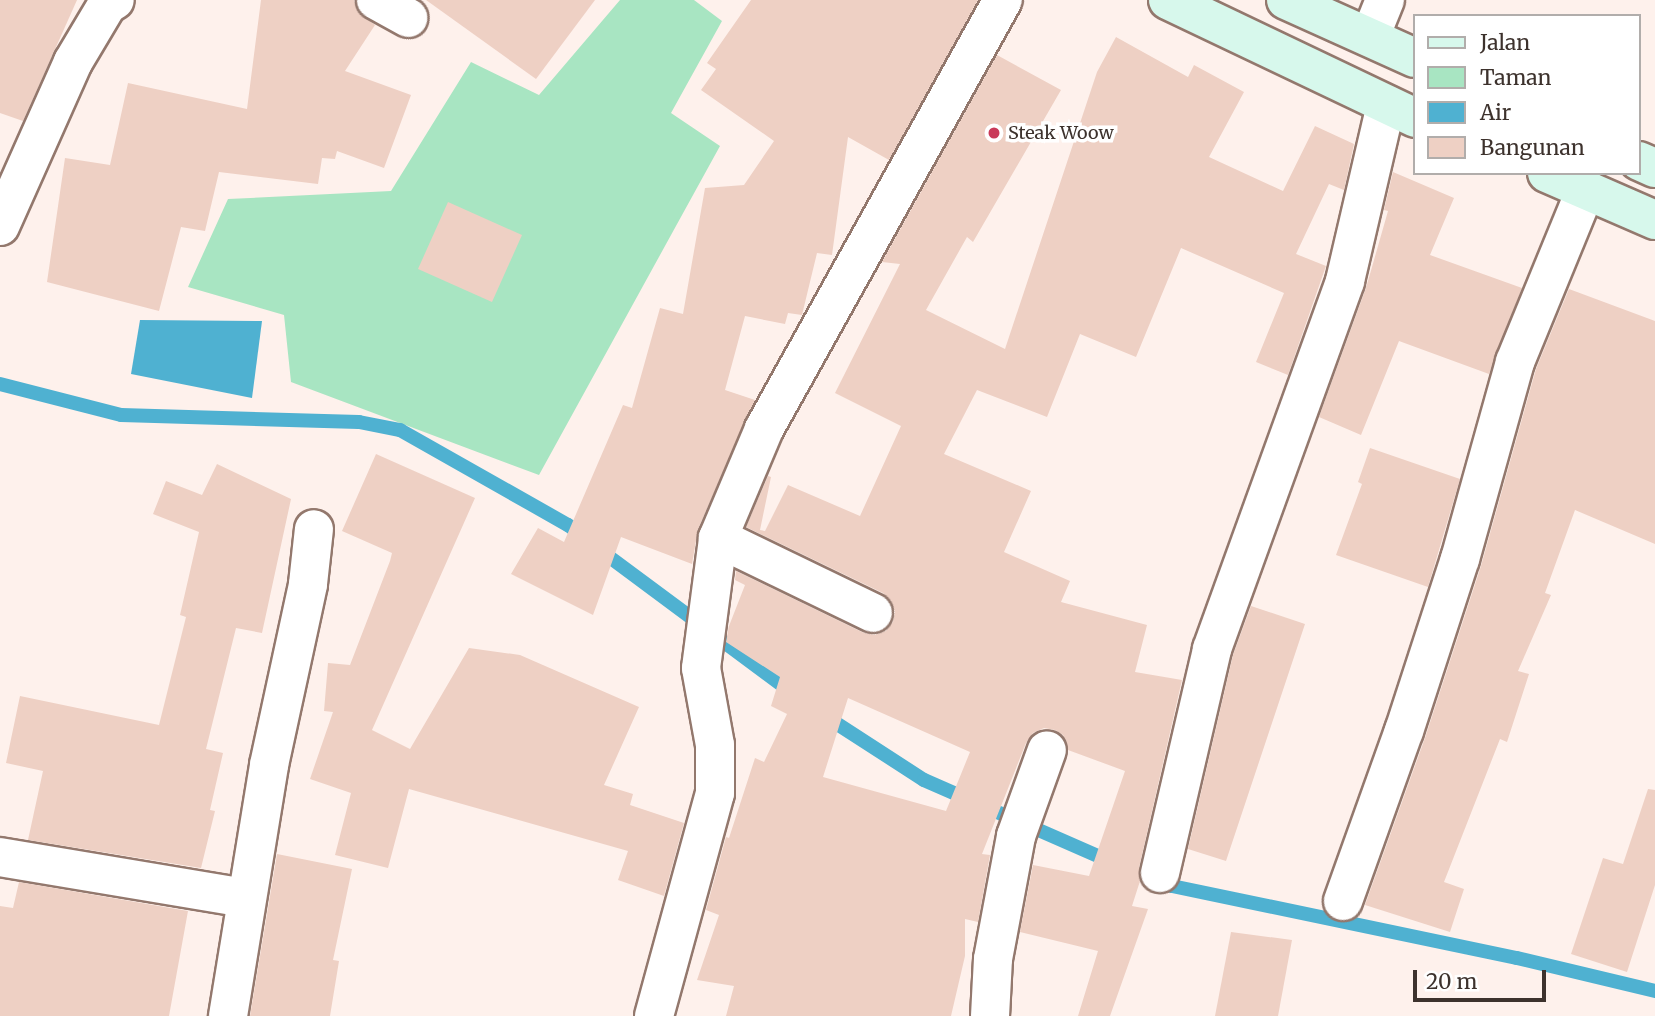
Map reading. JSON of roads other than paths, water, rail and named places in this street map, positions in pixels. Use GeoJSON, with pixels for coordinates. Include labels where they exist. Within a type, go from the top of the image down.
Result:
{"type":"FeatureCollection","features":[{"type":"Feature","properties":{"kind":"street"},"geometry":{"type":"LineString","coordinates":[[654,1016],[715,793],[715,746],[701,668],[718,537],[764,429],[1003,0]]}},
{"type":"Feature","properties":{"kind":"street"},"geometry":{"type":"LineString","coordinates":[[1160,873],[1212,649],[1345,281],[1401,111],[1168,0]]}},
{"type":"Feature","properties":{"kind":"street"},"geometry":{"type":"LineString","coordinates":[[1286,0],[1414,58]]}},
{"type":"Feature","properties":{"kind":"street"},"geometry":{"type":"LineString","coordinates":[[1370,37],[1385,0]]}},
{"type":"Feature","properties":{"kind":"street"},"geometry":{"type":"LineString","coordinates":[[0,226],[73,62],[107,2]]}},
{"type":"Feature","properties":{"kind":"street"},"geometry":{"type":"LineString","coordinates":[[1553,175],[1655,220]]}},
{"type":"Feature","properties":{"kind":"street"},"geometry":{"type":"LineString","coordinates":[[1343,901],[1404,731],[1460,559],[1515,362],[1586,189]]}},
{"type":"Feature","properties":{"kind":"street"},"geometry":{"type":"LineString","coordinates":[[228,1016],[269,765],[308,584],[314,529]]}},
{"type":"Feature","properties":{"kind":"street"},"geometry":{"type":"LineString","coordinates":[[718,537],[873,612]]}},
{"type":"Feature","properties":{"kind":"street"},"geometry":{"type":"LineString","coordinates":[[990,1016],[993,959],[1021,821],[1047,750]]}},
{"type":"Feature","properties":{"kind":"street"},"geometry":{"type":"LineString","coordinates":[[0,857],[246,898]]}},
{"type":"Feature","properties":{"kind":"water"},"geometry":{"type":"Polygon","coordinates":[[[140,320],[262,321],[252,398],[131,374],[140,320]]]}},
{"type":"Feature","properties":{"kind":"waterway"},"geometry":{"type":"LineString","coordinates":[[0,384],[121,415],[359,422],[400,430],[568,525],[584,537]]}},
{"type":"Feature","properties":{"kind":"waterway"},"geometry":{"type":"LineString","coordinates":[[600,550],[791,692]]}},
{"type":"Feature","properties":{"kind":"waterway"},"geometry":{"type":"LineString","coordinates":[[825,716],[924,780],[1112,862]]}},
{"type":"Feature","properties":{"kind":"waterway"},"geometry":{"type":"LineString","coordinates":[[1157,880],[1172,886],[1517,958],[1655,991]]}},
{"type":"Feature","properties":{"kind":"place","name":"Steak Woow"},"geometry":{"type":"Point","coordinates":[994,133]}}]}
